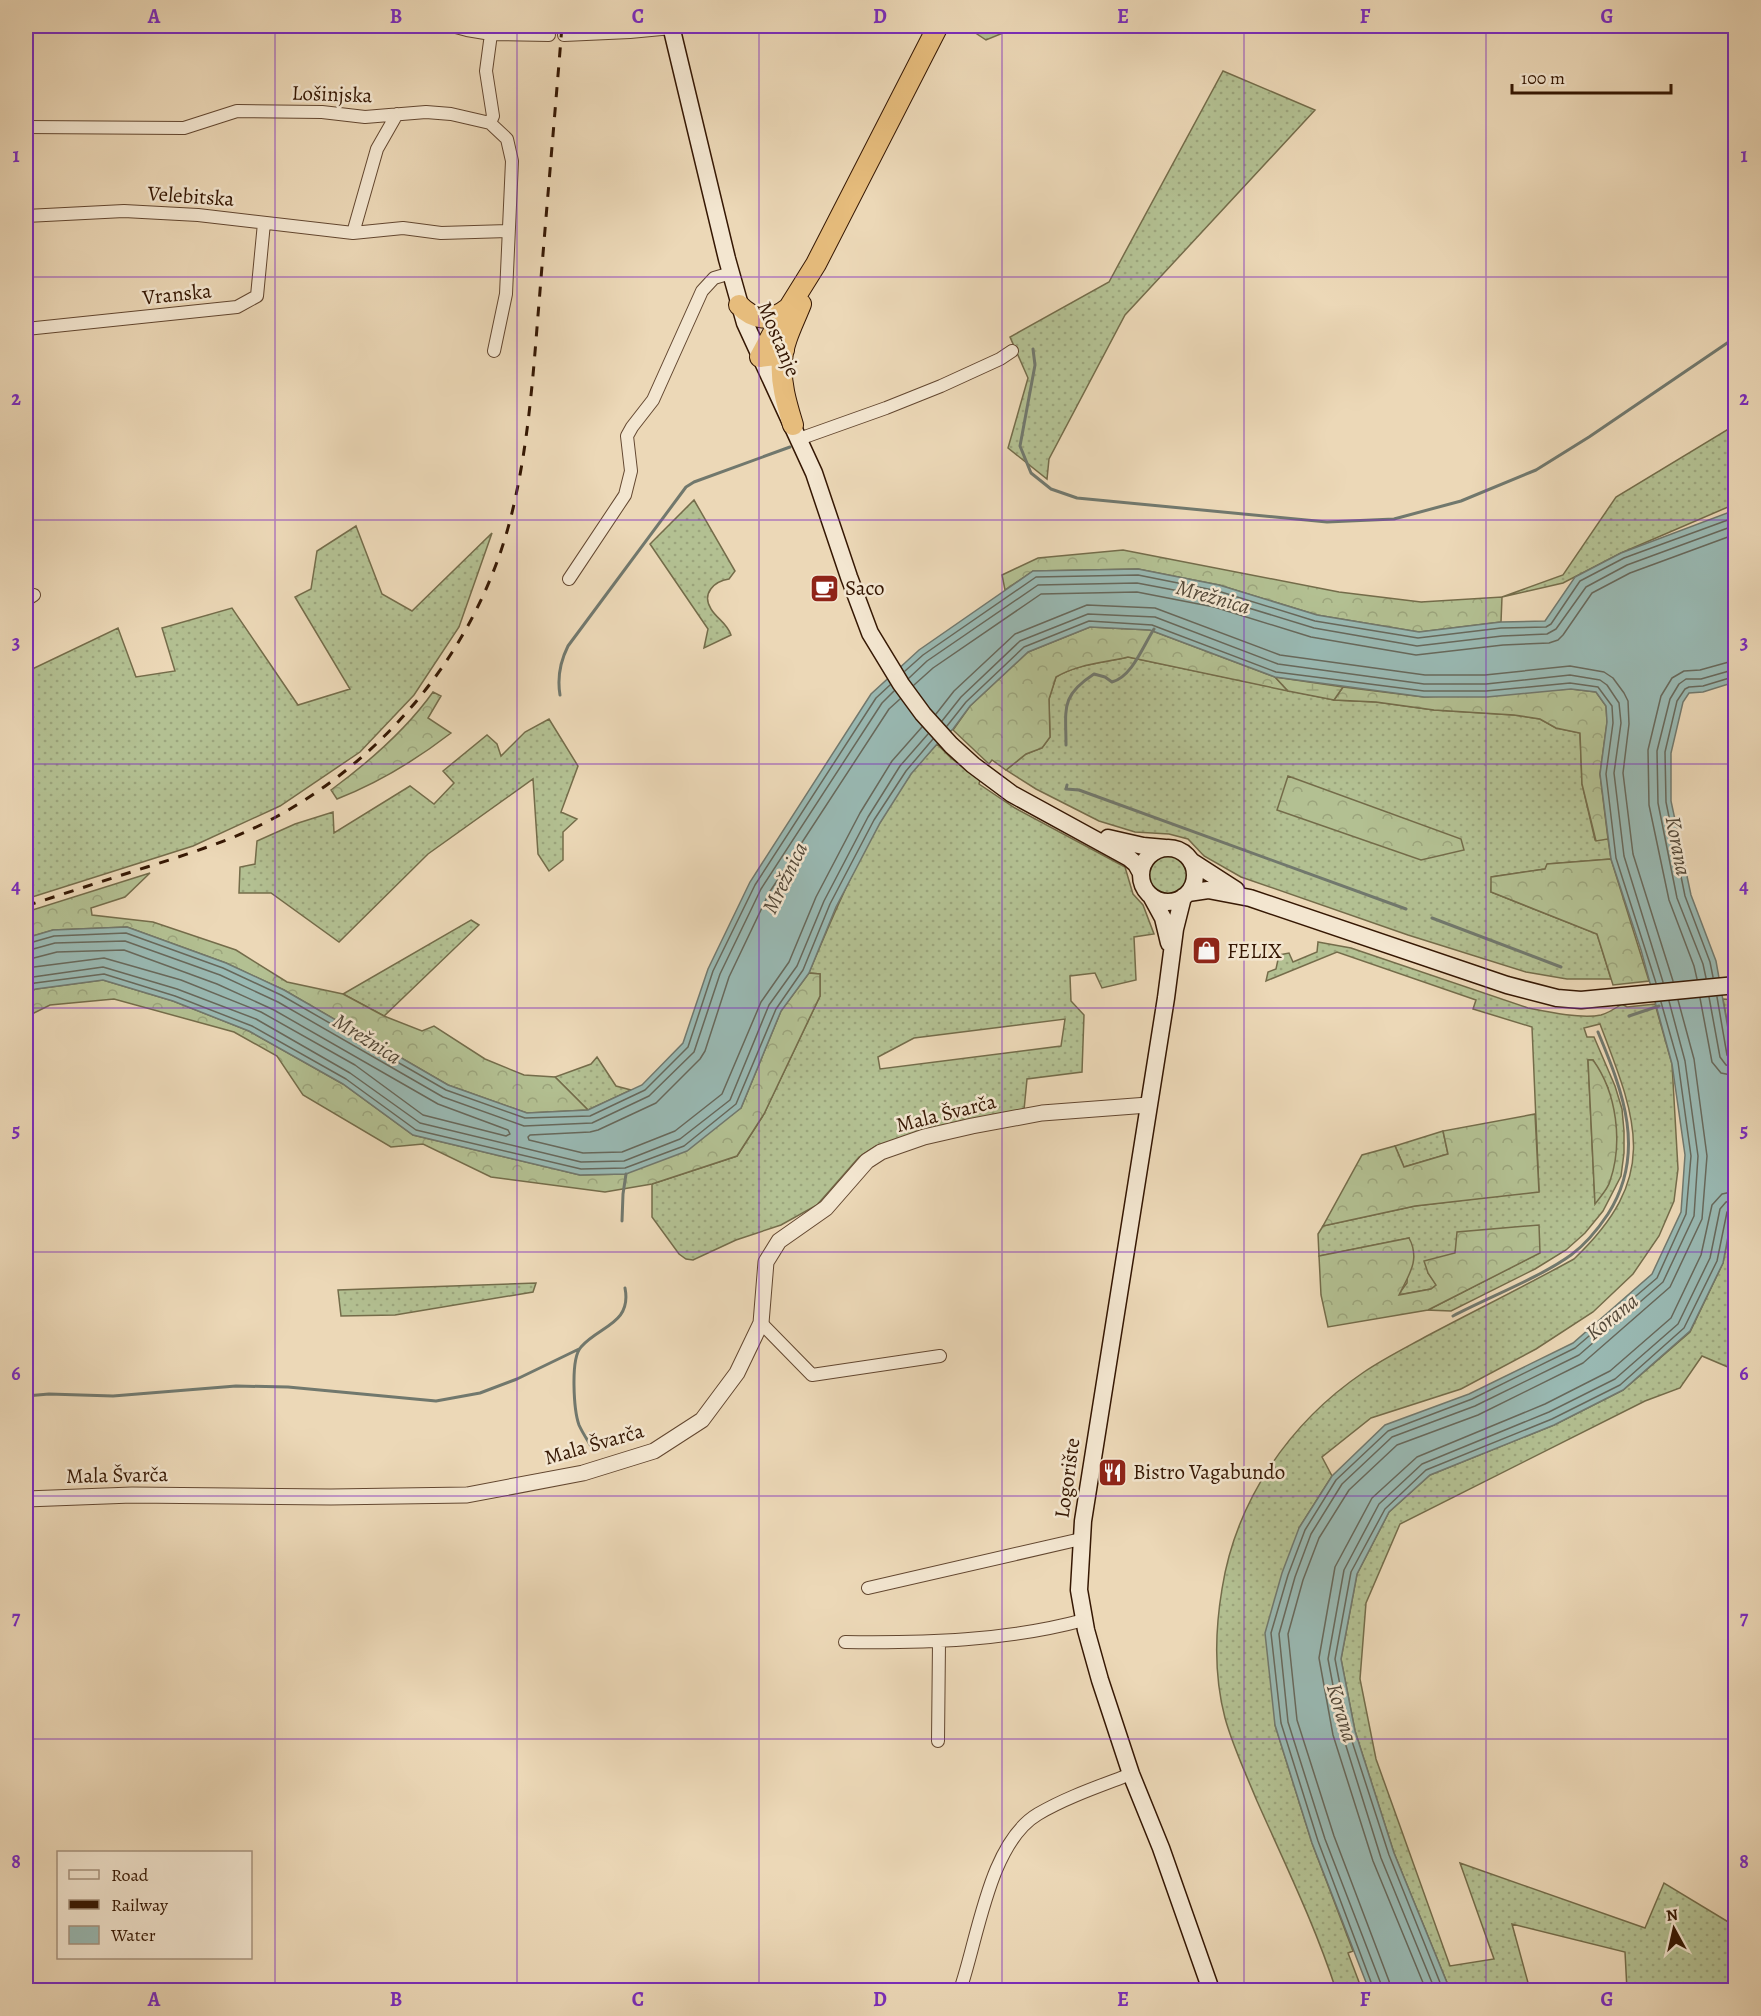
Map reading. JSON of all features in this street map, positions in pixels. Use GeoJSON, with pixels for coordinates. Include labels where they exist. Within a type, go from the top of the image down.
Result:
{"type":"FeatureCollection","features":[{"type":"Feature","properties":{"kind":"highway"},"geometry":{"type":"LineString","coordinates":[[760,357],[816,264],[938,26]]}},
{"type":"Feature","properties":{"kind":"highway"},"geometry":{"type":"LineString","coordinates":[[796,432],[782,376],[784,350],[816,264]]}},
{"type":"Feature","properties":{"kind":"highway"},"geometry":{"type":"LineString","coordinates":[[739,305],[753,316],[765,318],[776,316],[787,309]]}},
{"type":"Feature","properties":{"kind":"highway"},"geometry":{"type":"LineString","coordinates":[[760,357],[775,355],[784,350]]}},
{"type":"Feature","properties":{"kind":"main road","name":"Mostanje"},"geometry":{"type":"LineString","coordinates":[[671,27],[739,305],[760,357],[814,473],[861,611],[884,658],[936,729],[988,778],[1028,803],[1084,831]]}},
{"type":"Feature","properties":{"kind":"main road"},"geometry":{"type":"LineString","coordinates":[[1084,831],[1143,846],[1180,851],[1191,861],[1250,898]]}},
{"type":"Feature","properties":{"kind":"main road"},"geometry":{"type":"LineString","coordinates":[[1084,831],[1130,858],[1137,864],[1145,889],[1151,896],[1167,902],[1208,890],[1250,898],[1538,994],[1570,1000],[1736,985]]}},
{"type":"Feature","properties":{"kind":"main road"},"geometry":{"type":"LineString","coordinates":[[1141,873],[1146,859],[1151,854],[1166,848]]}},
{"type":"Feature","properties":{"kind":"main road"},"geometry":{"type":"LineString","coordinates":[[1185,895],[1194,877],[1191,861]]}},
{"type":"Feature","properties":{"kind":"main road","name":"Logorište"},"geometry":{"type":"LineString","coordinates":[[1185,895],[1175,929],[1081,1539],[1079,1590],[1084,1620],[1100,1680],[1131,1774],[1161,1848],[1211,1990]]}},
{"type":"Feature","properties":{"kind":"main road","name":"Logorište"},"geometry":{"type":"LineString","coordinates":[[1151,896],[1163,918],[1171,956]]}},
{"type":"Feature","properties":{"kind":"street"},"geometry":{"type":"LineString","coordinates":[[452,26],[491,34],[549,35]]}},
{"type":"Feature","properties":{"kind":"street"},"geometry":{"type":"LineString","coordinates":[[564,35],[630,32],[671,27]]}},
{"type":"Feature","properties":{"kind":"street"},"geometry":{"type":"LineString","coordinates":[[491,34],[486,71],[493,116],[490,123],[507,139],[512,161],[506,294],[494,351]]}},
{"type":"Feature","properties":{"kind":"street","name":"Lošinjska"},"geometry":{"type":"LineString","coordinates":[[26,127],[184,128],[237,111],[322,112],[365,117],[397,114],[451,114],[490,123]]}},
{"type":"Feature","properties":{"kind":"street"},"geometry":{"type":"LineString","coordinates":[[353,233],[377,149],[397,114]]}},
{"type":"Feature","properties":{"kind":"street","name":"Velebitska"},"geometry":{"type":"LineString","coordinates":[[26,216],[124,211],[198,215],[353,233],[403,228],[441,233],[508,231]]}},
{"type":"Feature","properties":{"kind":"street","name":"Vranska"},"geometry":{"type":"LineString","coordinates":[[26,328],[237,308],[257,296],[264,223]]}},
{"type":"Feature","properties":{"kind":"street"},"geometry":{"type":"LineString","coordinates":[[569,579],[625,495],[631,471],[627,436],[653,400],[702,291],[714,278],[731,273]]}},
{"type":"Feature","properties":{"kind":"street"},"geometry":{"type":"LineString","coordinates":[[796,432],[913,397],[1000,359],[1012,351]]}},
{"type":"Feature","properties":{"kind":"street","name":"Mala Švarča"},"geometry":{"type":"LineString","coordinates":[[26,1499],[132,1495],[331,1497],[467,1495],[583,1473],[654,1451],[702,1420],[737,1372],[761,1323],[766,1262],[779,1241],[826,1208],[867,1161],[881,1152],[924,1137],[1042,1113],[1148,1105]]}},
{"type":"Feature","properties":{"kind":"street"},"geometry":{"type":"LineString","coordinates":[[761,1323],[812,1375],[940,1356]]}},
{"type":"Feature","properties":{"kind":"street"},"geometry":{"type":"LineString","coordinates":[[868,1588],[1081,1539]]}},
{"type":"Feature","properties":{"kind":"street"},"geometry":{"type":"LineString","coordinates":[[845,1642],[939,1642],[1010,1635],[1084,1620]]}},
{"type":"Feature","properties":{"kind":"street"},"geometry":{"type":"LineString","coordinates":[[938,1741],[939,1642]]}},
{"type":"Feature","properties":{"kind":"street"},"geometry":{"type":"LineString","coordinates":[[960,1990],[997,1864],[1015,1834],[1036,1815],[1066,1800],[1131,1774]]}},
{"type":"Feature","properties":{"kind":"green space"},"geometry":{"type":"Polygon","coordinates":[[[965,26],[1020,26],[986,40],[965,26]]]}},
{"type":"Feature","properties":{"kind":"green space"},"geometry":{"type":"Polygon","coordinates":[[[1223,71],[1315,110],[1125,315],[1049,459],[1047,479],[1008,448],[1028,378],[1010,337],[1109,282],[1223,71]]]}},
{"type":"Feature","properties":{"kind":"green space"},"geometry":{"type":"Polygon","coordinates":[[[1735,425],[1735,504],[1621,553],[1563,583],[1502,597],[1563,575],[1616,497],[1735,425]]]}},
{"type":"Feature","properties":{"kind":"green space"},"geometry":{"type":"Polygon","coordinates":[[[694,500],[735,571],[729,579],[719,582],[711,589],[708,598],[711,609],[731,635],[704,648],[708,629],[650,544],[694,500]]]}},
{"type":"Feature","properties":{"kind":"green space"},"geometry":{"type":"Polygon","coordinates":[[[356,526],[382,594],[412,611],[492,533],[459,627],[414,695],[360,752],[280,806],[193,846],[26,899],[26,672],[118,628],[136,677],[175,671],[162,628],[232,608],[298,705],[350,689],[295,597],[311,589],[317,551],[356,526]]]}},
{"type":"Feature","properties":{"kind":"green space"},"geometry":{"type":"Polygon","coordinates":[[[1123,550],[1339,592],[1421,602],[1502,597],[1501,622],[1419,632],[1317,615],[1219,585],[1138,569],[1033,571],[1005,590],[1002,575],[1038,558],[1123,550]]]}},
{"type":"Feature","properties":{"kind":"green space"},"geometry":{"type":"Polygon","coordinates":[[[1090,627],[1150,630],[1275,677],[1288,691],[1128,657],[1082,667],[1056,677],[1049,699],[1050,737],[1042,748],[1026,754],[1006,770],[992,760],[989,764],[953,730],[970,706],[1028,652],[1090,627]]]}},
{"type":"Feature","properties":{"kind":"green space"},"geometry":{"type":"Polygon","coordinates":[[[1128,657],[1334,700],[1514,715],[1540,719],[1556,728],[1580,733],[1582,784],[1595,840],[1608,839],[1611,859],[1548,864],[1545,869],[1492,877],[1491,892],[1597,934],[1611,979],[1567,979],[1526,972],[1408,935],[1241,877],[1204,856],[1188,839],[1169,834],[1135,832],[1099,821],[1036,789],[1006,770],[1026,754],[1042,748],[1050,737],[1049,699],[1056,677],[1082,667],[1128,657]]]}},
{"type":"Feature","properties":{"kind":"green space"},"geometry":{"type":"Polygon","coordinates":[[[1275,677],[1343,687],[1334,700],[1288,691],[1275,677]]]}},
{"type":"Feature","properties":{"kind":"green space"},"geometry":{"type":"Polygon","coordinates":[[[1343,687],[1424,697],[1571,689],[1596,692],[1606,706],[1607,722],[1600,774],[1608,839],[1596,841],[1582,784],[1580,733],[1556,728],[1540,719],[1514,715],[1334,700],[1343,687]]]}},
{"type":"Feature","properties":{"kind":"green space"},"geometry":{"type":"Polygon","coordinates":[[[433,692],[441,696],[428,718],[451,733],[396,770],[337,799],[331,790],[386,745],[433,692]]]}},
{"type":"Feature","properties":{"kind":"green space"},"geometry":{"type":"Polygon","coordinates":[[[549,719],[578,766],[561,812],[577,819],[563,832],[563,860],[549,871],[538,854],[533,779],[428,854],[339,942],[271,893],[239,893],[240,867],[255,864],[257,841],[295,824],[333,812],[334,833],[410,786],[434,804],[454,783],[443,771],[487,735],[497,744],[501,756],[525,732],[549,719]]]}},
{"type":"Feature","properties":{"kind":"green space"},"geometry":{"type":"Polygon","coordinates":[[[937,744],[980,780],[979,784],[1015,808],[1125,867],[1133,894],[1143,905],[1154,934],[1134,937],[1136,980],[1102,988],[1095,973],[1070,976],[1071,1001],[1084,1015],[1082,1072],[1027,1079],[1024,1110],[922,1131],[876,1146],[859,1157],[817,1205],[781,1225],[736,1240],[693,1260],[686,1259],[679,1254],[652,1217],[652,1184],[737,1156],[764,1114],[820,996],[820,974],[809,973],[854,871],[894,798],[913,771],[937,744]],[[1065,1019],[914,1038],[878,1057],[880,1069],[1061,1046],[1065,1019]]]}},
{"type":"Feature","properties":{"kind":"green space"},"geometry":{"type":"Polygon","coordinates":[[[1288,776],[1461,839],[1464,850],[1421,860],[1277,810],[1288,776]]]}},
{"type":"Feature","properties":{"kind":"green space"},"geometry":{"type":"Polygon","coordinates":[[[1168,854],[1183,860],[1189,875],[1183,890],[1168,896],[1153,890],[1147,875],[1153,860],[1168,854]]]}},
{"type":"Feature","properties":{"kind":"green space"},"geometry":{"type":"Polygon","coordinates":[[[1611,859],[1649,981],[1613,985],[1597,934],[1491,892],[1491,877],[1545,869],[1547,864],[1611,859]]]}},
{"type":"Feature","properties":{"kind":"green space"},"geometry":{"type":"Polygon","coordinates":[[[150,873],[125,897],[91,908],[92,915],[153,922],[236,950],[287,982],[343,994],[384,1016],[422,1031],[434,1026],[485,1059],[524,1075],[555,1077],[588,1110],[527,1113],[448,1085],[284,990],[226,963],[127,927],[53,930],[26,938],[26,912],[150,873]]]}},
{"type":"Feature","properties":{"kind":"green space"},"geometry":{"type":"Polygon","coordinates":[[[471,920],[479,925],[384,1016],[343,994],[471,920]]]}},
{"type":"Feature","properties":{"kind":"green space"},"geometry":{"type":"Polygon","coordinates":[[[1318,942],[1351,948],[1528,1008],[1574,1016],[1601,1015],[1622,1004],[1627,1007],[1655,1004],[1672,1064],[1678,1169],[1674,1201],[1659,1236],[1633,1274],[1593,1312],[1536,1349],[1461,1389],[1371,1418],[1322,1457],[1332,1476],[1299,1528],[1275,1725],[1312,1843],[1353,1951],[1348,1953],[1362,1990],[1336,1990],[1309,1918],[1228,1729],[1221,1702],[1217,1670],[1217,1637],[1222,1589],[1229,1556],[1254,1494],[1270,1466],[1313,1414],[1337,1392],[1379,1363],[1574,1259],[1601,1229],[1620,1202],[1630,1175],[1634,1148],[1631,1120],[1624,1091],[1600,1024],[1584,1028],[1587,1037],[1594,1037],[1615,1086],[1622,1109],[1624,1153],[1621,1176],[1603,1211],[1585,1233],[1566,1250],[1535,1269],[1451,1311],[1428,1310],[1539,1253],[1455,1253],[1428,1273],[1437,1285],[1431,1289],[1398,1295],[1407,1283],[1409,1238],[1319,1256],[1318,1234],[1323,1226],[1415,1206],[1539,1191],[1532,1027],[1473,1009],[1476,1000],[1337,952],[1266,981],[1268,972],[1276,969],[1279,955],[1289,953],[1293,962],[1317,952],[1318,942]],[[1588,1060],[1595,1204],[1608,1088],[1593,1060],[1588,1060]]]}},
{"type":"Feature","properties":{"kind":"green space"},"geometry":{"type":"Polygon","coordinates":[[[809,973],[820,974],[820,996],[764,1114],[737,1156],[652,1184],[605,1192],[491,1177],[423,1144],[391,1147],[303,1095],[277,1056],[234,1032],[114,999],[50,1005],[26,1017],[26,992],[103,980],[173,1001],[249,1031],[343,1084],[413,1135],[580,1175],[626,1174],[741,1108],[781,1011],[809,973]]]}},
{"type":"Feature","properties":{"kind":"green space"},"geometry":{"type":"Polygon","coordinates":[[[1723,999],[1735,1000],[1735,1092],[1734,1062],[1723,999]]]}},
{"type":"Feature","properties":{"kind":"green space"},"geometry":{"type":"Polygon","coordinates":[[[597,1057],[616,1086],[631,1090],[588,1110],[555,1077],[591,1064],[597,1057]]]}},
{"type":"Feature","properties":{"kind":"green space"},"geometry":{"type":"Polygon","coordinates":[[[1588,1060],[1593,1060],[1608,1087],[1617,1135],[1610,1181],[1595,1204],[1588,1060]]]}},
{"type":"Feature","properties":{"kind":"green space"},"geometry":{"type":"Polygon","coordinates":[[[1535,1114],[1539,1192],[1415,1206],[1323,1226],[1362,1155],[1395,1146],[1404,1167],[1448,1154],[1443,1131],[1535,1114]]]}},
{"type":"Feature","properties":{"kind":"green space"},"geometry":{"type":"Polygon","coordinates":[[[1443,1131],[1448,1154],[1404,1167],[1395,1146],[1443,1131]]]}},
{"type":"Feature","properties":{"kind":"green space"},"geometry":{"type":"Polygon","coordinates":[[[1735,1200],[1735,1370],[1702,1356],[1680,1388],[1645,1401],[1400,1524],[1366,1603],[1360,1679],[1376,1759],[1450,1966],[1494,1959],[1460,1863],[1645,1928],[1664,1883],[1735,1926],[1735,1990],[1627,1990],[1625,1952],[1512,1924],[1530,1990],[1450,1990],[1394,1853],[1355,1731],[1341,1659],[1357,1574],[1389,1512],[1430,1475],[1554,1425],[1623,1390],[1690,1332],[1723,1263],[1735,1200]]]}},
{"type":"Feature","properties":{"kind":"green space"},"geometry":{"type":"Polygon","coordinates":[[[1539,1225],[1540,1253],[1428,1310],[1328,1327],[1321,1295],[1319,1256],[1409,1238],[1414,1254],[1412,1268],[1399,1295],[1431,1289],[1436,1285],[1424,1261],[1455,1253],[1457,1232],[1539,1225]]]}},
{"type":"Feature","properties":{"kind":"green space"},"geometry":{"type":"Polygon","coordinates":[[[536,1283],[533,1292],[395,1315],[341,1316],[338,1290],[536,1283]]]}},
{"type":"Feature","properties":{"kind":"water"},"geometry":{"type":"Polygon","coordinates":[[[1735,510],[1735,682],[1703,692],[1689,693],[1683,702],[1671,753],[1671,801],[1691,895],[1716,961],[1734,1062],[1735,1200],[1723,1263],[1690,1331],[1623,1390],[1554,1425],[1430,1475],[1389,1512],[1357,1574],[1341,1659],[1355,1731],[1394,1853],[1450,1990],[1369,1990],[1312,1843],[1275,1725],[1265,1633],[1282,1573],[1299,1528],[1332,1476],[1385,1425],[1469,1394],[1573,1343],[1652,1274],[1681,1212],[1685,1155],[1672,1064],[1641,950],[1611,859],[1600,774],[1607,722],[1606,706],[1596,692],[1571,689],[1487,697],[1424,697],[1275,677],[1150,630],[1090,627],[1028,652],[970,706],[953,729],[911,774],[880,823],[836,907],[809,973],[781,1011],[741,1108],[687,1151],[626,1174],[580,1175],[413,1135],[343,1084],[249,1031],[173,1001],[103,980],[26,992],[26,938],[53,930],[127,927],[226,963],[284,990],[448,1085],[527,1113],[588,1110],[642,1085],[683,1043],[708,969],[750,882],[871,694],[919,650],[1033,571],[1138,569],[1219,585],[1317,615],[1419,632],[1501,622],[1545,621],[1575,577],[1621,553],[1735,510]]]}},
{"type":"Feature","properties":{"kind":"waterway"},"geometry":{"type":"LineString","coordinates":[[1033,349],[1035,365],[1020,446],[1031,473],[1051,489],[1077,498],[1327,522],[1394,519],[1461,501],[1536,470],[1589,437],[1736,337]]}},
{"type":"Feature","properties":{"kind":"waterway"},"geometry":{"type":"LineString","coordinates":[[560,695],[560,670],[568,646],[686,487],[790,447]]}},
{"type":"Feature","properties":{"kind":"waterway"},"geometry":{"type":"LineString","coordinates":[[1066,745],[1067,704],[1075,689],[1094,674],[1112,682],[1119,679],[1131,668],[1154,629]]}},
{"type":"Feature","properties":{"kind":"waterway"},"geometry":{"type":"LineString","coordinates":[[1067,785],[1066,789],[1079,790],[1406,909]]}},
{"type":"Feature","properties":{"kind":"waterway"},"geometry":{"type":"LineString","coordinates":[[1432,918],[1561,967]]}},
{"type":"Feature","properties":{"kind":"waterway"},"geometry":{"type":"LineString","coordinates":[[1629,1016],[1659,1006]]}},
{"type":"Feature","properties":{"kind":"waterway"},"geometry":{"type":"LineString","coordinates":[[1453,1316],[1529,1279],[1571,1255],[1600,1225],[1620,1191],[1629,1145],[1627,1123],[1616,1077],[1598,1032]]}},
{"type":"Feature","properties":{"kind":"waterway"},"geometry":{"type":"LineString","coordinates":[[622,1221],[626,1174]]}},
{"type":"Feature","properties":{"kind":"waterway"},"geometry":{"type":"LineString","coordinates":[[593,1450],[577,1418],[574,1385],[575,1362],[581,1347],[619,1317],[626,1300],[625,1288]]}},
{"type":"Feature","properties":{"kind":"waterway"},"geometry":{"type":"LineString","coordinates":[[26,1396],[49,1394],[113,1396],[236,1386],[288,1387],[436,1401],[480,1393],[517,1379],[579,1349]]}},
{"type":"Feature","properties":{"kind":"railway"},"geometry":{"type":"LineString","coordinates":[[26,906],[213,845],[276,817],[319,790],[359,759],[396,724],[429,686],[457,644],[481,599],[500,553],[514,504],[524,451],[533,371],[562,26]]}},
{"type":"Feature","properties":{"kind":"place","name":"Saco"},"geometry":{"type":"Point","coordinates":[824,588]}},
{"type":"Feature","properties":{"kind":"place","name":"FELIX"},"geometry":{"type":"Point","coordinates":[1206,951]}},
{"type":"Feature","properties":{"kind":"place","name":"Bistro Vagabundo"},"geometry":{"type":"Point","coordinates":[1112,1472]}},
{"type":"Feature","properties":{"kind":"water label","name":"Mrežnica"},"geometry":{"type":"Point","coordinates":[1213,597]}},
{"type":"Feature","properties":{"kind":"water label","name":"Korana"},"geometry":{"type":"Point","coordinates":[1678,846]}},
{"type":"Feature","properties":{"kind":"water label","name":"Mrežnica"},"geometry":{"type":"Point","coordinates":[785,878]}},
{"type":"Feature","properties":{"kind":"water label","name":"Mrežnica"},"geometry":{"type":"Point","coordinates":[367,1039]}},
{"type":"Feature","properties":{"kind":"water label","name":"Korana"},"geometry":{"type":"Point","coordinates":[1612,1317]}},
{"type":"Feature","properties":{"kind":"water label","name":"Korana"},"geometry":{"type":"Point","coordinates":[1342,1713]}}]}
